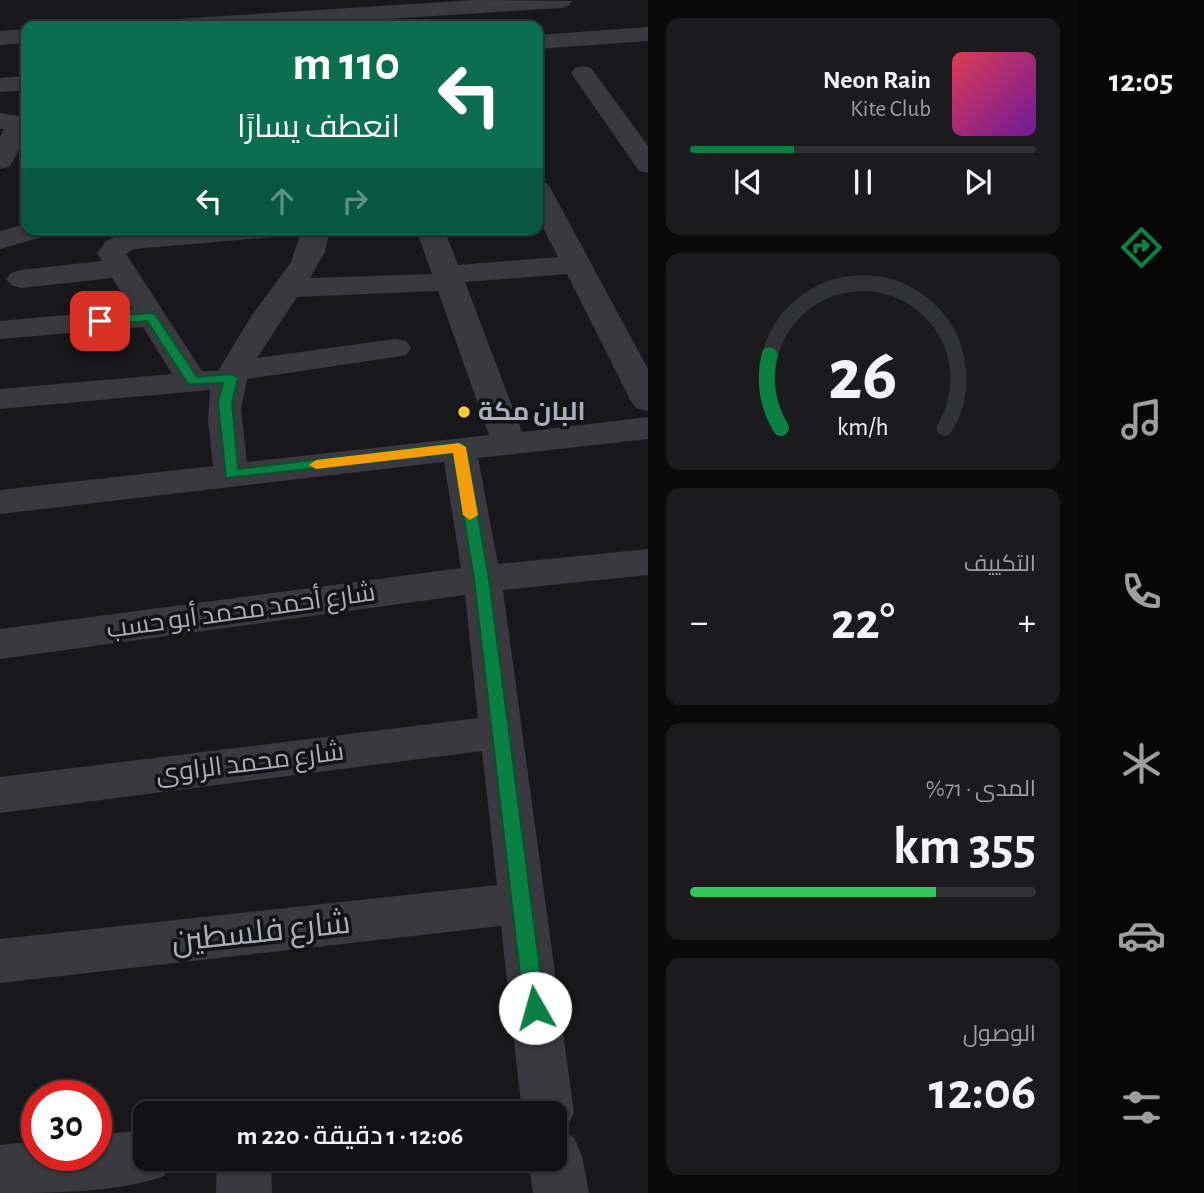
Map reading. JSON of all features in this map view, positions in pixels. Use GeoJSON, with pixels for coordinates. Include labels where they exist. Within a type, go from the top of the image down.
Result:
{"type":"FeatureCollection","features":[{"type":"Feature","properties":{"kind":"street"},"geometry":{"type":"LineString","coordinates":[[225,0],[229,21]]}},
{"type":"Feature","properties":{"kind":"street"},"geometry":{"type":"LineString","coordinates":[[543,30],[585,0]]}},
{"type":"Feature","properties":{"kind":"street"},"geometry":{"type":"LineString","coordinates":[[259,21],[561,1]]}},
{"type":"Feature","properties":{"kind":"street"},"geometry":{"type":"LineString","coordinates":[[533,21],[561,1]]}},
{"type":"Feature","properties":{"kind":"street"},"geometry":{"type":"LineString","coordinates":[[543,42],[648,34]]}},
{"type":"Feature","properties":{"kind":"street"},"geometry":{"type":"LineString","coordinates":[[0,38],[21,36]]}},
{"type":"Feature","properties":{"kind":"street"},"geometry":{"type":"LineString","coordinates":[[583,73],[638,136],[648,166]]}},
{"type":"Feature","properties":{"kind":"street"},"geometry":{"type":"LineString","coordinates":[[0,85],[21,83]]}},
{"type":"Feature","properties":{"kind":"street"},"geometry":{"type":"LineString","coordinates":[[0,121],[9,121],[19,127],[0,162]]}},
{"type":"Feature","properties":{"kind":"street"},"geometry":{"type":"LineString","coordinates":[[0,502],[509,443],[647,422],[576,264],[543,205]]}},
{"type":"Feature","properties":{"kind":"street"},"geometry":{"type":"LineString","coordinates":[[0,219],[21,213]]}},
{"type":"Feature","properties":{"kind":"street"},"geometry":{"type":"LineString","coordinates":[[0,240],[21,234]]}},
{"type":"Feature","properties":{"kind":"street"},"geometry":{"type":"LineString","coordinates":[[21,279],[117,258],[140,240],[201,235]]}},
{"type":"Feature","properties":{"kind":"street"},"geometry":{"type":"LineString","coordinates":[[231,475],[225,402],[233,375],[272,308],[290,288],[310,258],[315,235]]}},
{"type":"Feature","properties":{"kind":"street"},"geometry":{"type":"LineString","coordinates":[[432,235],[509,443]]}},
{"type":"Feature","properties":{"kind":"street"},"geometry":{"type":"LineString","coordinates":[[117,258],[193,382]]}},
{"type":"Feature","properties":{"kind":"street"},"geometry":{"type":"LineString","coordinates":[[290,288],[449,279],[576,264]]}},
{"type":"Feature","properties":{"kind":"street"},"geometry":{"type":"LineString","coordinates":[[0,330],[151,317]]}},
{"type":"Feature","properties":{"kind":"street"},"geometry":{"type":"LineString","coordinates":[[0,399],[193,382],[395,348]]}},
{"type":"Feature","properties":{"kind":"street"},"geometry":{"type":"LineString","coordinates":[[459,447],[481,579],[547,1101]]}},
{"type":"Feature","properties":{"kind":"street","name":"شارع أحمد محمد أبو حسب"},"geometry":{"type":"LineString","coordinates":[[0,644],[481,579],[648,562]]}},
{"type":"Feature","properties":{"kind":"street","name":"شارع محمد الراوى"},"geometry":{"type":"LineString","coordinates":[[0,795],[500,732]]}},
{"type":"Feature","properties":{"kind":"street","name":"شارع فلسطين"},"geometry":{"type":"LineString","coordinates":[[0,961],[522,903]]}},
{"type":"Feature","properties":{"kind":"street"},"geometry":{"type":"LineString","coordinates":[[0,1172],[133,1158]]}},
{"type":"Feature","properties":{"kind":"street"},"geometry":{"type":"LineString","coordinates":[[244,1171],[244,1193]]}},
{"type":"Feature","properties":{"kind":"street"},"geometry":{"type":"LineString","coordinates":[[557,1171],[561,1193]]}},
{"type":"Feature","properties":{"kind":"slow traffic"},"geometry":{"type":"LineString","coordinates":[[316,465],[459,447],[470,515]]}},
{"type":"Feature","properties":{"kind":"place","name":"البان مكة"},"geometry":{"type":"Point","coordinates":[464,412]}},
{"type":"Feature","properties":{"kind":"route"},"geometry":{"type":"LineString","coordinates":[[100,321],[151,317],[193,382],[231,378],[225,402],[231,475],[459,447],[481,579],[535,1008]]}}]}
